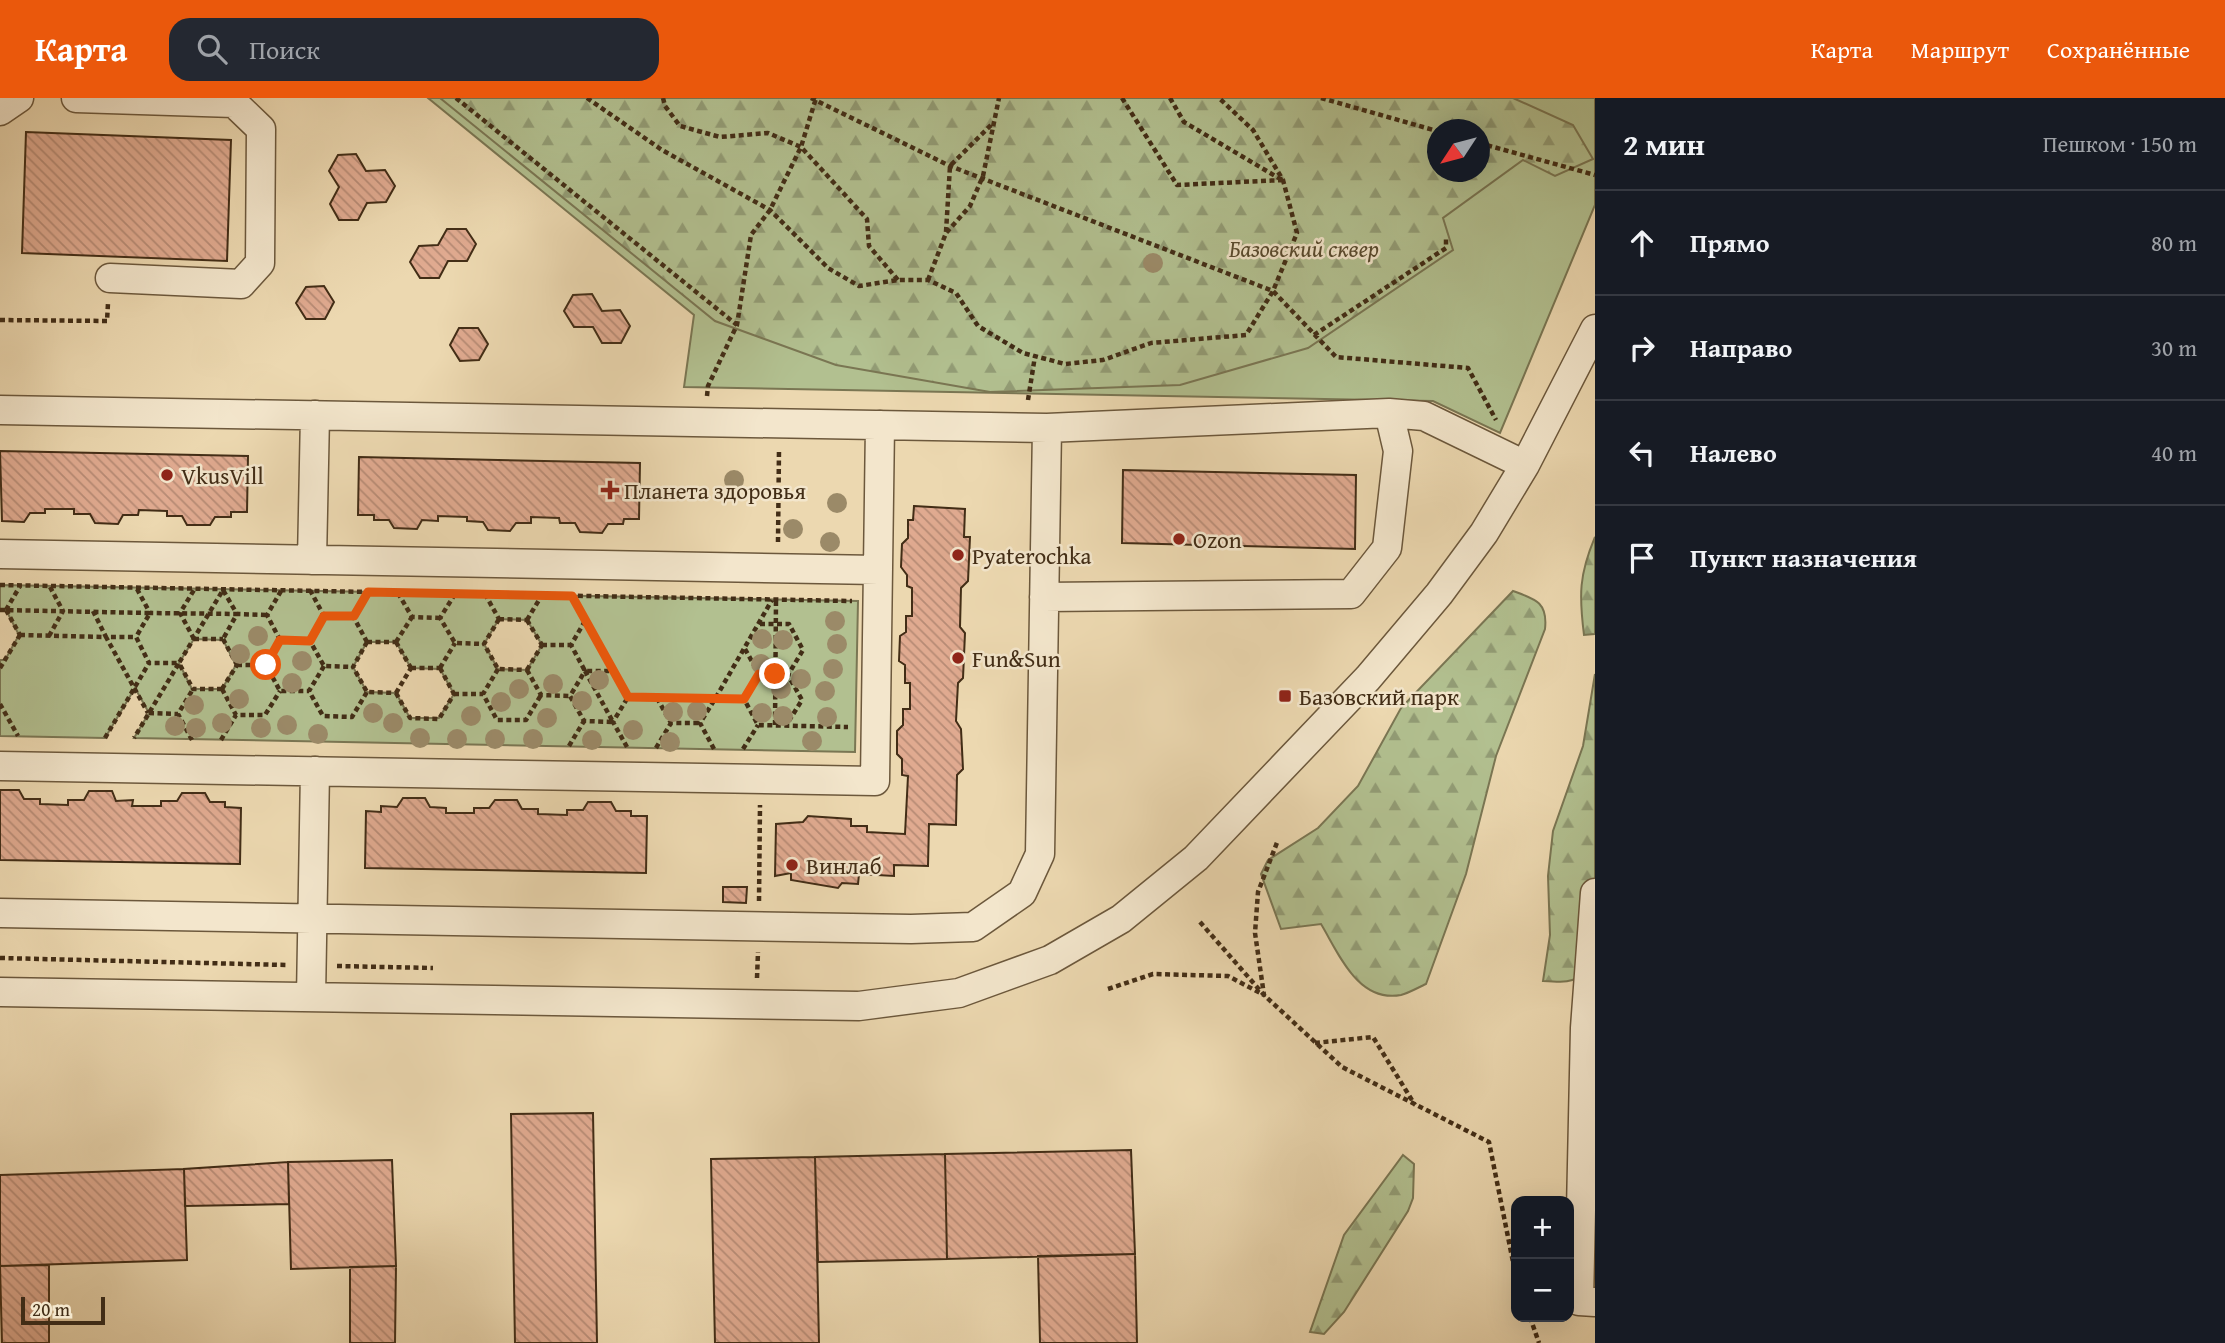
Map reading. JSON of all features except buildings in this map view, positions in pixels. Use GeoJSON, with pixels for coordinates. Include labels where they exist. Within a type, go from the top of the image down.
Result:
{"type":"FeatureCollection","features":[{"type":"Feature","properties":{"kind":"street"},"geometry":{"type":"LineString","coordinates":[[0,111],[19,98]]}},
{"type":"Feature","properties":{"kind":"street"},"geometry":{"type":"LineString","coordinates":[[76,98],[234,103],[261,129],[260,263],[240,284],[110,278]]}},
{"type":"Feature","properties":{"kind":"street"},"geometry":{"type":"LineString","coordinates":[[0,992],[859,1006],[959,993],[1050,960],[1121,919],[1196,858],[1367,678],[1439,594],[1485,533],[1525,465],[1595,329]]}},
{"type":"Feature","properties":{"kind":"street"},"geometry":{"type":"LineString","coordinates":[[0,410],[1047,428],[1389,413],[1424,416],[1525,465]]}},
{"type":"Feature","properties":{"kind":"street"},"geometry":{"type":"LineString","coordinates":[[1044,597],[1351,594],[1387,548],[1398,451],[1389,413]]}},
{"type":"Feature","properties":{"kind":"street"},"geometry":{"type":"LineString","coordinates":[[312,560],[315,415]]}},
{"type":"Feature","properties":{"kind":"street"},"geometry":{"type":"LineString","coordinates":[[0,766],[875,781],[880,425]]}},
{"type":"Feature","properties":{"kind":"street"},"geometry":{"type":"LineString","coordinates":[[0,913],[911,929],[973,927],[1022,893],[1040,854],[1047,428]]}},
{"type":"Feature","properties":{"kind":"street"},"geometry":{"type":"LineString","coordinates":[[0,554],[878,570]]}},
{"type":"Feature","properties":{"kind":"street"},"geometry":{"type":"LineString","coordinates":[[311,997],[315,771]]}},
{"type":"Feature","properties":{"kind":"street"},"geometry":{"type":"LineString","coordinates":[[1595,893],[1579,1301],[1595,1302]]}},
{"type":"Feature","properties":{"kind":"path"},"geometry":{"type":"LineString","coordinates":[[456,98],[737,325]]}},
{"type":"Feature","properties":{"kind":"path"},"geometry":{"type":"LineString","coordinates":[[587,98],[663,150],[770,211],[828,268],[859,286],[898,280],[928,280],[956,293],[978,326],[1023,353],[1065,364],[1103,360],[1151,343],[1246,335],[1273,291],[1297,233],[1283,180],[1253,131],[1219,98]]}},
{"type":"Feature","properties":{"kind":"path"},"geometry":{"type":"LineString","coordinates":[[663,98],[680,126],[720,137],[768,133],[801,147],[867,219],[869,246],[898,280]]}},
{"type":"Feature","properties":{"kind":"path"},"geometry":{"type":"LineString","coordinates":[[946,233],[970,206],[983,176],[999,98]]}},
{"type":"Feature","properties":{"kind":"path"},"geometry":{"type":"LineString","coordinates":[[1122,98],[1177,185],[1283,180]]}},
{"type":"Feature","properties":{"kind":"path"},"geometry":{"type":"LineString","coordinates":[[1170,98],[1184,122],[1283,180]]}},
{"type":"Feature","properties":{"kind":"path"},"geometry":{"type":"LineString","coordinates":[[1321,98],[1427,128]]}},
{"type":"Feature","properties":{"kind":"path"},"geometry":{"type":"LineString","coordinates":[[708,386],[737,325],[751,235],[770,211],[801,147],[814,99],[950,166],[983,176],[1273,291],[1336,357],[1468,368],[1500,428]]}},
{"type":"Feature","properties":{"kind":"path"},"geometry":{"type":"LineString","coordinates":[[928,280],[946,233],[950,166],[994,122]]}},
{"type":"Feature","properties":{"kind":"path"},"geometry":{"type":"LineString","coordinates":[[1490,146],[1595,175]]}},
{"type":"Feature","properties":{"kind":"path"},"geometry":{"type":"LineString","coordinates":[[1314,335],[1446,248],[1446,237]]}},
{"type":"Feature","properties":{"kind":"path"},"geometry":{"type":"LineString","coordinates":[[0,320],[107,321],[110,278]]}},
{"type":"Feature","properties":{"kind":"path"},"geometry":{"type":"LineString","coordinates":[[1028,401],[1035,356]]}},
{"type":"Feature","properties":{"kind":"path"},"geometry":{"type":"LineString","coordinates":[[0,585],[858,601]]}},
{"type":"Feature","properties":{"kind":"path"},"geometry":{"type":"LineString","coordinates":[[3,610],[20,586]]}},
{"type":"Feature","properties":{"kind":"path"},"geometry":{"type":"LineString","coordinates":[[49,586],[63,611]]}},
{"type":"Feature","properties":{"kind":"path"},"geometry":{"type":"LineString","coordinates":[[136,588],[150,613]]}},
{"type":"Feature","properties":{"kind":"path"},"geometry":{"type":"LineString","coordinates":[[180,613],[194,589]]}},
{"type":"Feature","properties":{"kind":"path"},"geometry":{"type":"LineString","coordinates":[[134,738],[223,590]]}},
{"type":"Feature","properties":{"kind":"path"},"geometry":{"type":"LineString","coordinates":[[223,590],[237,614]]}},
{"type":"Feature","properties":{"kind":"path"},"geometry":{"type":"LineString","coordinates":[[267,615],[282,590]]}},
{"type":"Feature","properties":{"kind":"path"},"geometry":{"type":"LineString","coordinates":[[310,591],[324,616]]}},
{"type":"Feature","properties":{"kind":"path"},"geometry":{"type":"LineString","coordinates":[[354,616],[368,592]]}},
{"type":"Feature","properties":{"kind":"path"},"geometry":{"type":"LineString","coordinates":[[397,593],[412,617]]}},
{"type":"Feature","properties":{"kind":"path"},"geometry":{"type":"LineString","coordinates":[[440,618],[456,594]]}},
{"type":"Feature","properties":{"kind":"path"},"geometry":{"type":"LineString","coordinates":[[485,594],[499,619]]}},
{"type":"Feature","properties":{"kind":"path"},"geometry":{"type":"LineString","coordinates":[[527,620],[542,595]]}},
{"type":"Feature","properties":{"kind":"path"},"geometry":{"type":"LineString","coordinates":[[572,596],[628,697]]}},
{"type":"Feature","properties":{"kind":"path"},"geometry":{"type":"LineString","coordinates":[[700,723],[772,600]]}},
{"type":"Feature","properties":{"kind":"path"},"geometry":{"type":"LineString","coordinates":[[3,610],[267,615]]}},
{"type":"Feature","properties":{"kind":"path"},"geometry":{"type":"LineString","coordinates":[[3,610],[20,635]]}},
{"type":"Feature","properties":{"kind":"path"},"geometry":{"type":"LineString","coordinates":[[49,636],[63,611]]}},
{"type":"Feature","properties":{"kind":"path"},"geometry":{"type":"LineString","coordinates":[[93,611],[149,713]]}},
{"type":"Feature","properties":{"kind":"path"},"geometry":{"type":"LineString","coordinates":[[136,638],[150,613]]}},
{"type":"Feature","properties":{"kind":"path"},"geometry":{"type":"LineString","coordinates":[[180,613],[194,639]]}},
{"type":"Feature","properties":{"kind":"path"},"geometry":{"type":"LineString","coordinates":[[223,639],[237,614]]}},
{"type":"Feature","properties":{"kind":"path"},"geometry":{"type":"LineString","coordinates":[[267,615],[280,640]]}},
{"type":"Feature","properties":{"kind":"path"},"geometry":{"type":"LineString","coordinates":[[324,616],[354,616]]}},
{"type":"Feature","properties":{"kind":"path"},"geometry":{"type":"LineString","coordinates":[[310,641],[324,616]]}},
{"type":"Feature","properties":{"kind":"path"},"geometry":{"type":"LineString","coordinates":[[354,616],[367,642]]}},
{"type":"Feature","properties":{"kind":"path"},"geometry":{"type":"LineString","coordinates":[[412,617],[440,618]]}},
{"type":"Feature","properties":{"kind":"path"},"geometry":{"type":"LineString","coordinates":[[397,642],[412,617]]}},
{"type":"Feature","properties":{"kind":"path"},"geometry":{"type":"LineString","coordinates":[[440,618],[455,643]]}},
{"type":"Feature","properties":{"kind":"path"},"geometry":{"type":"LineString","coordinates":[[499,619],[527,620]]}},
{"type":"Feature","properties":{"kind":"path"},"geometry":{"type":"LineString","coordinates":[[484,644],[499,619]]}},
{"type":"Feature","properties":{"kind":"path"},"geometry":{"type":"LineString","coordinates":[[527,620],[542,645]]}},
{"type":"Feature","properties":{"kind":"path"},"geometry":{"type":"LineString","coordinates":[[571,645],[586,621]]}},
{"type":"Feature","properties":{"kind":"path"},"geometry":{"type":"LineString","coordinates":[[760,624],[789,624],[803,650],[788,675]]}},
{"type":"Feature","properties":{"kind":"path"},"geometry":{"type":"LineString","coordinates":[[20,635],[136,638]]}},
{"type":"Feature","properties":{"kind":"path"},"geometry":{"type":"LineString","coordinates":[[0,668],[2,660],[20,635]]}},
{"type":"Feature","properties":{"kind":"path"},"geometry":{"type":"LineString","coordinates":[[136,638],[149,663]]}},
{"type":"Feature","properties":{"kind":"path"},"geometry":{"type":"LineString","coordinates":[[194,639],[223,639]]}},
{"type":"Feature","properties":{"kind":"path"},"geometry":{"type":"LineString","coordinates":[[223,639],[237,665]]}},
{"type":"Feature","properties":{"kind":"path"},"geometry":{"type":"LineString","coordinates":[[280,640],[310,641]]}},
{"type":"Feature","properties":{"kind":"path"},"geometry":{"type":"LineString","coordinates":[[266,665],[280,640]]}},
{"type":"Feature","properties":{"kind":"path"},"geometry":{"type":"LineString","coordinates":[[310,641],[324,666]]}},
{"type":"Feature","properties":{"kind":"path"},"geometry":{"type":"LineString","coordinates":[[367,642],[397,642]]}},
{"type":"Feature","properties":{"kind":"path"},"geometry":{"type":"LineString","coordinates":[[353,667],[367,642]]}},
{"type":"Feature","properties":{"kind":"path"},"geometry":{"type":"LineString","coordinates":[[397,642],[411,668]]}},
{"type":"Feature","properties":{"kind":"path"},"geometry":{"type":"LineString","coordinates":[[455,643],[484,644]]}},
{"type":"Feature","properties":{"kind":"path"},"geometry":{"type":"LineString","coordinates":[[440,668],[455,643]]}},
{"type":"Feature","properties":{"kind":"path"},"geometry":{"type":"LineString","coordinates":[[484,644],[498,669]]}},
{"type":"Feature","properties":{"kind":"path"},"geometry":{"type":"LineString","coordinates":[[542,645],[571,645]]}},
{"type":"Feature","properties":{"kind":"path"},"geometry":{"type":"LineString","coordinates":[[527,670],[542,645]]}},
{"type":"Feature","properties":{"kind":"path"},"geometry":{"type":"LineString","coordinates":[[571,645],[627,747]]}},
{"type":"Feature","properties":{"kind":"path"},"geometry":{"type":"LineString","coordinates":[[745,649],[759,674]]}},
{"type":"Feature","properties":{"kind":"path"},"geometry":{"type":"LineString","coordinates":[[105,738],[149,663]]}},
{"type":"Feature","properties":{"kind":"path"},"geometry":{"type":"LineString","coordinates":[[149,663],[179,663]]}},
{"type":"Feature","properties":{"kind":"path"},"geometry":{"type":"LineString","coordinates":[[179,663],[192,689]]}},
{"type":"Feature","properties":{"kind":"path"},"geometry":{"type":"LineString","coordinates":[[237,665],[266,665]]}},
{"type":"Feature","properties":{"kind":"path"},"geometry":{"type":"LineString","coordinates":[[222,690],[237,665]]}},
{"type":"Feature","properties":{"kind":"path"},"geometry":{"type":"LineString","coordinates":[[266,665],[280,691]]}},
{"type":"Feature","properties":{"kind":"path"},"geometry":{"type":"LineString","coordinates":[[324,666],[353,667]]}},
{"type":"Feature","properties":{"kind":"path"},"geometry":{"type":"LineString","coordinates":[[309,691],[324,666]]}},
{"type":"Feature","properties":{"kind":"path"},"geometry":{"type":"LineString","coordinates":[[353,667],[367,692]]}},
{"type":"Feature","properties":{"kind":"path"},"geometry":{"type":"LineString","coordinates":[[411,668],[440,668]]}},
{"type":"Feature","properties":{"kind":"path"},"geometry":{"type":"LineString","coordinates":[[396,693],[411,668]]}},
{"type":"Feature","properties":{"kind":"path"},"geometry":{"type":"LineString","coordinates":[[440,668],[454,694]]}},
{"type":"Feature","properties":{"kind":"path"},"geometry":{"type":"LineString","coordinates":[[498,669],[527,670]]}},
{"type":"Feature","properties":{"kind":"path"},"geometry":{"type":"LineString","coordinates":[[483,694],[498,669]]}},
{"type":"Feature","properties":{"kind":"path"},"geometry":{"type":"LineString","coordinates":[[527,670],[541,695]]}},
{"type":"Feature","properties":{"kind":"path"},"geometry":{"type":"LineString","coordinates":[[585,671],[614,671]]}},
{"type":"Feature","properties":{"kind":"path"},"geometry":{"type":"LineString","coordinates":[[570,696],[585,671]]}},
{"type":"Feature","properties":{"kind":"path"},"geometry":{"type":"LineString","coordinates":[[759,674],[788,675]]}},
{"type":"Feature","properties":{"kind":"path"},"geometry":{"type":"LineString","coordinates":[[744,699],[759,674]]}},
{"type":"Feature","properties":{"kind":"path"},"geometry":{"type":"LineString","coordinates":[[787,725],[802,700],[788,675]]}},
{"type":"Feature","properties":{"kind":"path"},"geometry":{"type":"LineString","coordinates":[[192,689],[222,690]]}},
{"type":"Feature","properties":{"kind":"path"},"geometry":{"type":"LineString","coordinates":[[178,714],[192,689]]}},
{"type":"Feature","properties":{"kind":"path"},"geometry":{"type":"LineString","coordinates":[[222,690],[236,715]]}},
{"type":"Feature","properties":{"kind":"path"},"geometry":{"type":"LineString","coordinates":[[280,691],[309,691]]}},
{"type":"Feature","properties":{"kind":"path"},"geometry":{"type":"LineString","coordinates":[[236,715],[265,715],[280,691]]}},
{"type":"Feature","properties":{"kind":"path"},"geometry":{"type":"LineString","coordinates":[[309,691],[323,716],[352,717],[367,692]]}},
{"type":"Feature","properties":{"kind":"path"},"geometry":{"type":"LineString","coordinates":[[367,692],[396,693]]}},
{"type":"Feature","properties":{"kind":"path"},"geometry":{"type":"LineString","coordinates":[[396,693],[410,718],[439,719],[454,694]]}},
{"type":"Feature","properties":{"kind":"path"},"geometry":{"type":"LineString","coordinates":[[454,694],[483,694]]}},
{"type":"Feature","properties":{"kind":"path"},"geometry":{"type":"LineString","coordinates":[[483,694],[497,720],[526,720],[541,695]]}},
{"type":"Feature","properties":{"kind":"path"},"geometry":{"type":"LineString","coordinates":[[541,695],[570,696]]}},
{"type":"Feature","properties":{"kind":"path"},"geometry":{"type":"LineString","coordinates":[[570,696],[584,721]]}},
{"type":"Feature","properties":{"kind":"path"},"geometry":{"type":"LineString","coordinates":[[613,722],[628,697]]}},
{"type":"Feature","properties":{"kind":"path"},"geometry":{"type":"LineString","coordinates":[[628,697],[744,699]]}},
{"type":"Feature","properties":{"kind":"path"},"geometry":{"type":"LineString","coordinates":[[657,697],[671,723]]}},
{"type":"Feature","properties":{"kind":"path"},"geometry":{"type":"LineString","coordinates":[[744,699],[758,724]]}},
{"type":"Feature","properties":{"kind":"path"},"geometry":{"type":"LineString","coordinates":[[0,704],[18,736]]}},
{"type":"Feature","properties":{"kind":"path"},"geometry":{"type":"LineString","coordinates":[[149,713],[178,714]]}},
{"type":"Feature","properties":{"kind":"path"},"geometry":{"type":"LineString","coordinates":[[178,714],[192,740]]}},
{"type":"Feature","properties":{"kind":"path"},"geometry":{"type":"LineString","coordinates":[[221,740],[236,715]]}},
{"type":"Feature","properties":{"kind":"path"},"geometry":{"type":"LineString","coordinates":[[584,721],[613,722]]}},
{"type":"Feature","properties":{"kind":"path"},"geometry":{"type":"LineString","coordinates":[[569,746],[584,721]]}},
{"type":"Feature","properties":{"kind":"path"},"geometry":{"type":"LineString","coordinates":[[671,723],[700,723]]}},
{"type":"Feature","properties":{"kind":"path"},"geometry":{"type":"LineString","coordinates":[[656,748],[671,723]]}},
{"type":"Feature","properties":{"kind":"path"},"geometry":{"type":"LineString","coordinates":[[700,723],[714,749]]}},
{"type":"Feature","properties":{"kind":"path"},"geometry":{"type":"LineString","coordinates":[[743,750],[758,724]]}},
{"type":"Feature","properties":{"kind":"path"},"geometry":{"type":"LineString","coordinates":[[758,724],[856,727]]}},
{"type":"Feature","properties":{"kind":"path"},"geometry":{"type":"LineString","coordinates":[[743,750],[760,779],[757,1004]]}},
{"type":"Feature","properties":{"kind":"path"},"geometry":{"type":"LineString","coordinates":[[743,750],[755,750]]}},
{"type":"Feature","properties":{"kind":"path"},"geometry":{"type":"LineString","coordinates":[[1265,995],[1255,933],[1258,892],[1278,840]]}},
{"type":"Feature","properties":{"kind":"path"},"geometry":{"type":"LineString","coordinates":[[1200,922],[1265,995],[1342,1067],[1489,1142],[1513,1259]]}},
{"type":"Feature","properties":{"kind":"path"},"geometry":{"type":"LineString","coordinates":[[0,958],[437,968]]}},
{"type":"Feature","properties":{"kind":"path"},"geometry":{"type":"LineString","coordinates":[[1108,989],[1153,974],[1228,976],[1265,995]]}},
{"type":"Feature","properties":{"kind":"path"},"geometry":{"type":"LineString","coordinates":[[744,976],[758,976]]}},
{"type":"Feature","properties":{"kind":"path"},"geometry":{"type":"LineString","coordinates":[[1314,1043],[1373,1037],[1415,1105]]}},
{"type":"Feature","properties":{"kind":"path"},"geometry":{"type":"LineString","coordinates":[[1532,1322],[1539,1343]]}},
{"type":"Feature","properties":{"kind":"green space","name":"Базовский сквер"},"geometry":{"type":"Polygon","coordinates":[[[428,98],[1595,98],[1595,205],[1500,433],[1433,401],[684,387],[694,315],[428,98]]]}},
{"type":"Feature","properties":{"kind":"green space","name":"Базовский сквер"},"geometry":{"type":"Polygon","coordinates":[[[440,98],[1513,98],[1573,125],[1593,159],[1555,176],[1523,160],[1443,218],[1453,250],[1308,348],[1180,385],[990,392],[836,365],[715,321],[440,98]]]}},
{"type":"Feature","properties":{"kind":"green space"},"geometry":{"type":"Polygon","coordinates":[[[1595,537],[1595,634],[1584,635],[1582,585],[1595,537]]]}},
{"type":"Feature","properties":{"kind":"green space"},"geometry":{"type":"Polygon","coordinates":[[[0,585],[858,601],[855,752],[134,738],[149,713],[135,688],[105,738],[0,736],[0,660],[5,660],[19,635],[6,610],[0,610],[0,585]],[[499,619],[484,644],[498,669],[527,670],[542,645],[527,620],[499,619]],[[194,639],[179,663],[192,689],[222,689],[236,665],[223,640],[194,639]],[[367,642],[353,667],[367,692],[396,693],[410,718],[439,718],[454,694],[440,669],[411,668],[396,642],[367,642]]]}},
{"type":"Feature","properties":{"kind":"green space"},"geometry":{"type":"Polygon","coordinates":[[[1513,591],[1542,607],[1545,629],[1496,756],[1466,874],[1426,984],[1401,995],[1386,995],[1373,991],[1352,974],[1321,924],[1281,929],[1261,874],[1268,860],[1318,828],[1358,786],[1401,708],[1513,591]]]}},
{"type":"Feature","properties":{"kind":"green space"},"geometry":{"type":"Polygon","coordinates":[[[1595,674],[1595,961],[1578,978],[1560,982],[1543,981],[1550,935],[1548,876],[1553,831],[1583,746],[1595,674]]]}},
{"type":"Feature","properties":{"kind":"green space"},"geometry":{"type":"Polygon","coordinates":[[[1403,1155],[1414,1164],[1413,1198],[1408,1211],[1344,1312],[1324,1334],[1310,1332],[1344,1235],[1403,1155]]]}},
{"type":"Feature","properties":{"kind":"place","name":"VkusVill"},"geometry":{"type":"Point","coordinates":[167,475]}},
{"type":"Feature","properties":{"kind":"place","name":"Планета здоровья"},"geometry":{"type":"Point","coordinates":[610,490]}},
{"type":"Feature","properties":{"kind":"place","name":"Ozon"},"geometry":{"type":"Point","coordinates":[1179,539]}},
{"type":"Feature","properties":{"kind":"place","name":"Pyaterochka"},"geometry":{"type":"Point","coordinates":[958,555]}},
{"type":"Feature","properties":{"kind":"place","name":"Fun&Sun"},"geometry":{"type":"Point","coordinates":[958,658]}},
{"type":"Feature","properties":{"kind":"place","name":"Базовский парк"},"geometry":{"type":"Point","coordinates":[1285,696]}},
{"type":"Feature","properties":{"kind":"place","name":"Винлаб"},"geometry":{"type":"Point","coordinates":[792,865]}},
{"type":"Feature","properties":{"kind":"route"},"geometry":{"type":"LineString","coordinates":[[266,665],[280,640],[310,641],[324,616],[354,616],[368,592],[572,596],[628,697],[744,699],[759,674],[775,674]]}}]}
